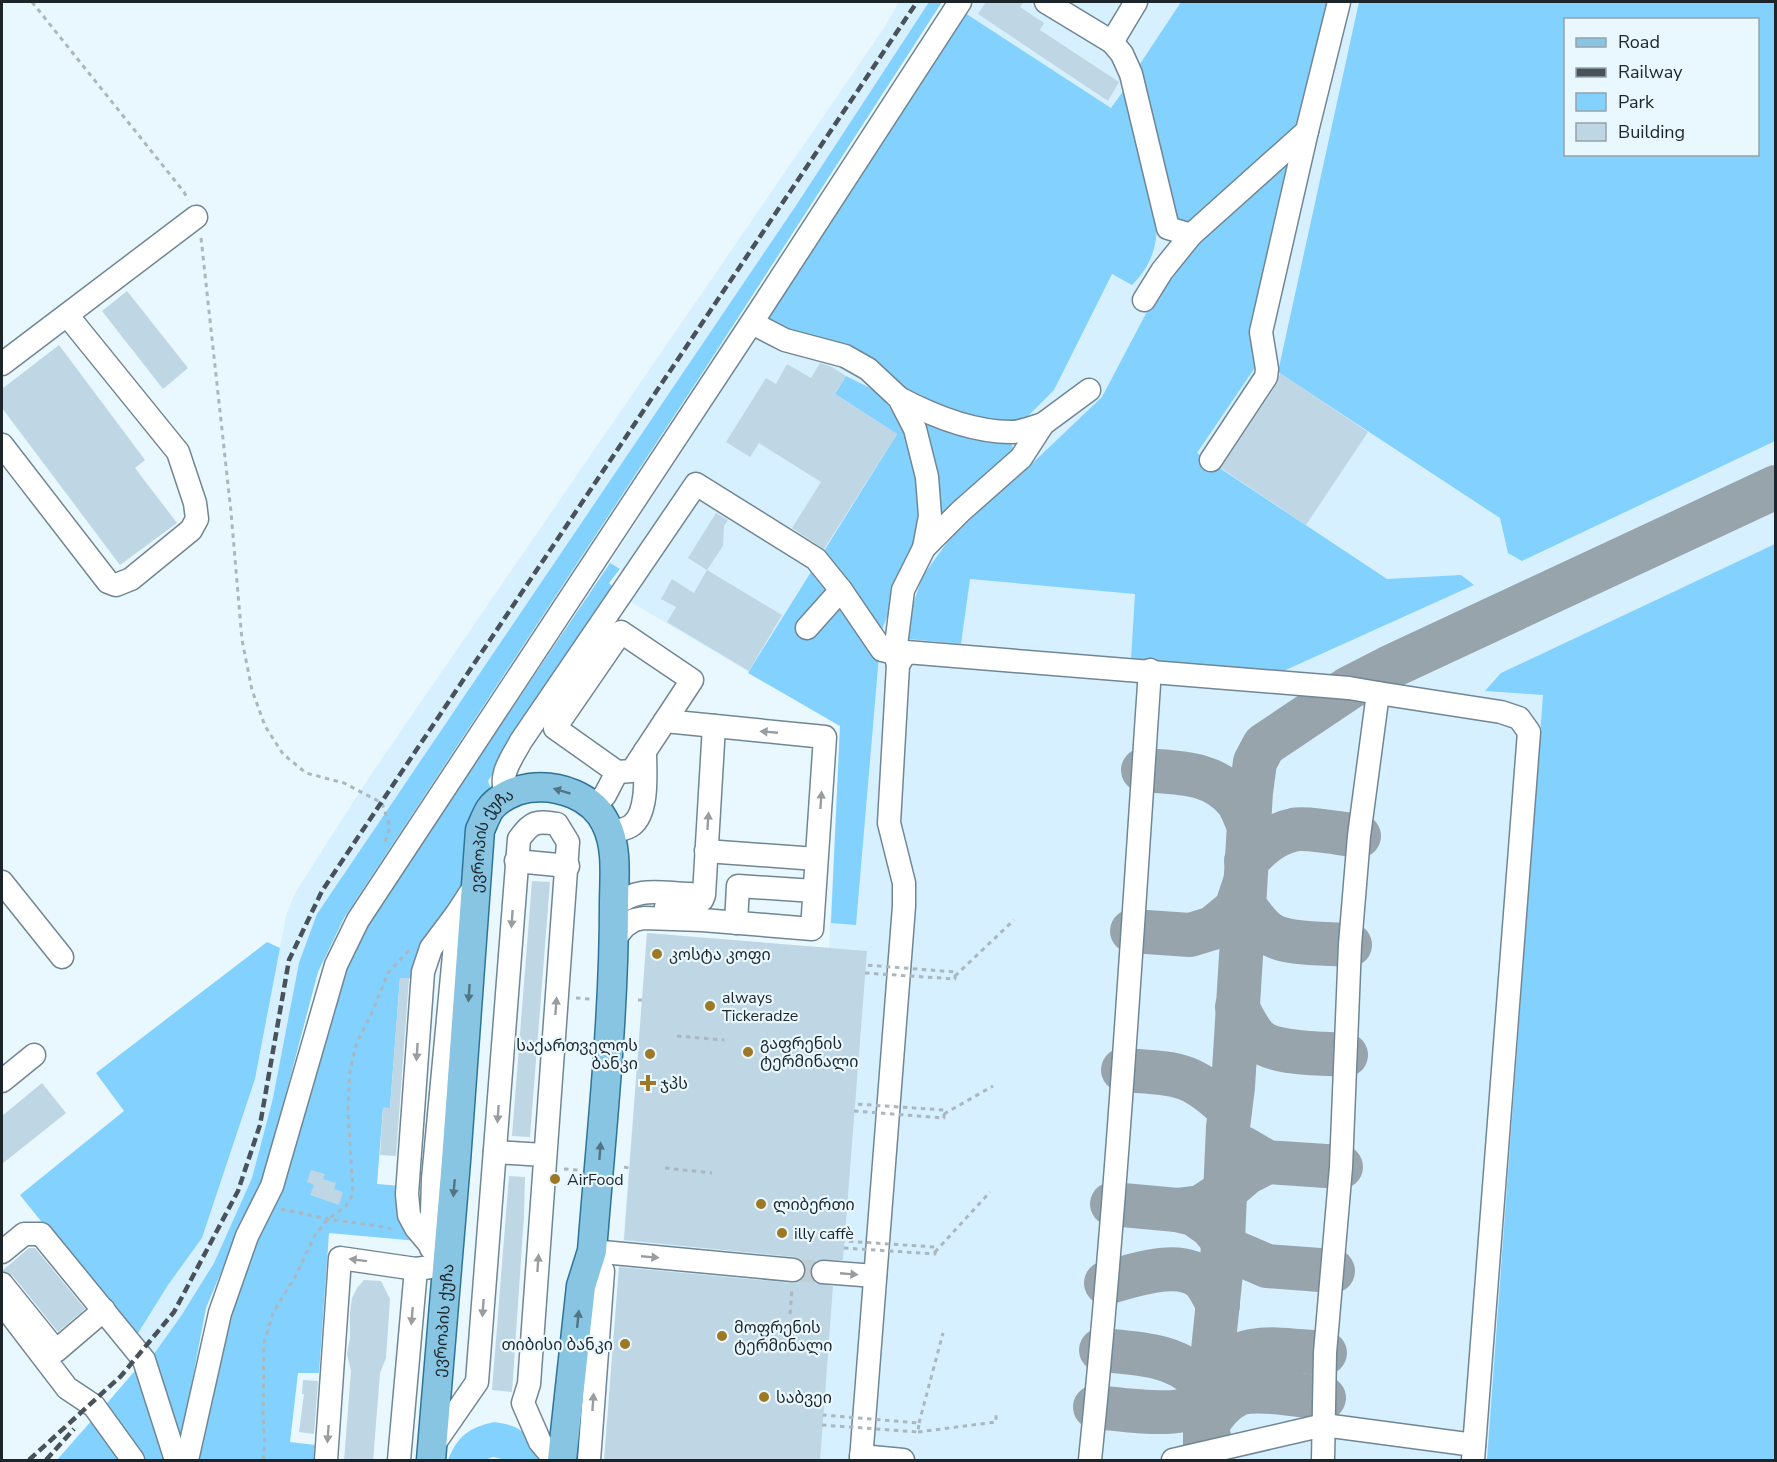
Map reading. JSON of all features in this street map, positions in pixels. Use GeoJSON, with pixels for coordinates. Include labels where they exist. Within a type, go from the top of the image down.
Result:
{"type":"FeatureCollection","features":[{"type":"Feature","properties":{"kind":"main road","name":"ევროპის ქუჩა"},"geometry":{"type":"LineString","coordinates":[[432,1454],[439,1257],[480,830],[490,809],[507,795],[522,789],[543,786],[565,790],[590,803],[603,821]]}},
{"type":"Feature","properties":{"kind":"main road"},"geometry":{"type":"LineString","coordinates":[[558,1461],[581,1286],[592,1251],[614,922],[614,866],[603,821]]}},
{"type":"Feature","properties":{"kind":"street"},"geometry":{"type":"LineString","coordinates":[[187,1461],[220,1313],[247,1236],[272,1186],[336,965],[358,920],[752,323],[960,2]]}},
{"type":"Feature","properties":{"kind":"street"},"geometry":{"type":"LineString","coordinates":[[1046,2],[1112,42],[1122,54],[1131,74],[1168,228],[1162,271]]}},
{"type":"Feature","properties":{"kind":"street"},"geometry":{"type":"LineString","coordinates":[[1112,42],[1136,2]]}},
{"type":"Feature","properties":{"kind":"street"},"geometry":{"type":"LineString","coordinates":[[1211,460],[1266,377],[1267,369],[1261,332],[1339,2]]}},
{"type":"Feature","properties":{"kind":"street"},"geometry":{"type":"LineString","coordinates":[[1144,300],[1162,271],[1191,235],[1307,131]]}},
{"type":"Feature","properties":{"kind":"street"},"geometry":{"type":"LineString","coordinates":[[2,364],[196,217]]}},
{"type":"Feature","properties":{"kind":"street"},"geometry":{"type":"LineString","coordinates":[[1168,228],[1191,235]]}},
{"type":"Feature","properties":{"kind":"street"},"geometry":{"type":"LineString","coordinates":[[2,445],[108,582],[116,585],[130,579],[191,530],[197,519],[195,503],[178,452],[67,315]]}},
{"type":"Feature","properties":{"kind":"street"},"geometry":{"type":"LineString","coordinates":[[752,323],[785,340],[845,356],[867,369],[899,398],[923,411],[974,428],[1013,432],[1043,424]]}},
{"type":"Feature","properties":{"kind":"street"},"geometry":{"type":"LineString","coordinates":[[924,548],[1021,458],[1043,424],[1089,390]]}},
{"type":"Feature","properties":{"kind":"street"},"geometry":{"type":"LineString","coordinates":[[899,398],[915,429],[927,477],[930,516],[924,548],[903,590],[896,659],[889,823],[904,883],[904,906],[861,1458],[903,1461]]}},
{"type":"Feature","properties":{"kind":"street"},"geometry":{"type":"LineString","coordinates":[[507,795],[503,781],[506,767],[521,741],[696,484],[816,559],[841,590],[882,650],[896,659]]}},
{"type":"Feature","properties":{"kind":"street"},"geometry":{"type":"LineString","coordinates":[[807,628],[841,590]]}},
{"type":"Feature","properties":{"kind":"street"},"geometry":{"type":"LineString","coordinates":[[603,821],[621,819],[629,813],[632,787],[624,772],[555,728],[621,632],[692,680],[645,750],[624,772]]}},
{"type":"Feature","properties":{"kind":"street"},"geometry":{"type":"LineString","coordinates":[[896,659],[906,652],[1150,670],[1349,688],[1501,712],[1519,718],[1529,732],[1473,1453],[1324,1425],[1173,1461]]}},
{"type":"Feature","properties":{"kind":"street"},"geometry":{"type":"LineString","coordinates":[[1090,1461],[1123,1070],[1150,670]]}},
{"type":"Feature","properties":{"kind":"street"},"geometry":{"type":"LineString","coordinates":[[1323,1461],[1325,1353],[1341,1167],[1350,945],[1359,836],[1378,693]]}},
{"type":"Feature","properties":{"kind":"street"},"geometry":{"type":"LineString","coordinates":[[665,721],[825,737],[812,929],[644,918],[634,920],[625,926],[614,922],[626,911],[638,905],[688,907],[702,900],[714,726]]}},
{"type":"Feature","properties":{"kind":"street"},"geometry":{"type":"LineString","coordinates":[[603,821],[630,827],[641,813],[644,795],[645,750]]}},
{"type":"Feature","properties":{"kind":"street"},"geometry":{"type":"LineString","coordinates":[[432,1454],[477,1382],[516,861],[519,839],[528,826],[539,822],[557,824],[568,842],[529,1384],[537,1415],[558,1461]]}},
{"type":"Feature","properties":{"kind":"street"},"geometry":{"type":"LineString","coordinates":[[706,851],[816,859]]}},
{"type":"Feature","properties":{"kind":"street"},"geometry":{"type":"LineString","coordinates":[[516,861],[568,866]]}},
{"type":"Feature","properties":{"kind":"street"},"geometry":{"type":"LineString","coordinates":[[2,882],[62,957]]}},
{"type":"Feature","properties":{"kind":"street"},"geometry":{"type":"LineString","coordinates":[[326,1461],[340,1258],[416,1269],[439,1257],[433,1179],[458,912],[476,884]]}},
{"type":"Feature","properties":{"kind":"street"},"geometry":{"type":"LineString","coordinates":[[736,923],[738,886],[814,891]]}},
{"type":"Feature","properties":{"kind":"street"},"geometry":{"type":"LineString","coordinates":[[2,1081],[34,1054]]}},
{"type":"Feature","properties":{"kind":"street"},"geometry":{"type":"LineString","coordinates":[[495,1152],[544,1155]]}},
{"type":"Feature","properties":{"kind":"street"},"geometry":{"type":"LineString","coordinates":[[2,1252],[24,1234],[41,1234],[144,1360],[176,1461]]}},
{"type":"Feature","properties":{"kind":"street"},"geometry":{"type":"LineString","coordinates":[[592,1251],[793,1275]]}},
{"type":"Feature","properties":{"kind":"street"},"geometry":{"type":"LineString","coordinates":[[589,1461],[603,1271],[592,1251]]}},
{"type":"Feature","properties":{"kind":"street"},"geometry":{"type":"LineString","coordinates":[[399,1461],[416,1269]]}},
{"type":"Feature","properties":{"kind":"street"},"geometry":{"type":"LineString","coordinates":[[823,1272],[875,1276]]}},
{"type":"Feature","properties":{"kind":"street"},"geometry":{"type":"LineString","coordinates":[[2,1284],[56,1351],[104,1310]]}},
{"type":"Feature","properties":{"kind":"street"},"geometry":{"type":"LineString","coordinates":[[2,1304],[67,1388],[94,1406],[133,1461]]}},
{"type":"Feature","properties":{"kind":"path"},"geometry":{"type":"LineString","coordinates":[[32,2],[184,192],[196,217],[200,234],[230,501],[242,640],[252,690],[265,726],[283,754],[306,773],[344,783],[382,803],[390,827],[383,848]]}},
{"type":"Feature","properties":{"kind":"path"},"geometry":{"type":"LineString","coordinates":[[865,973],[955,979],[955,976],[1014,920]]}},
{"type":"Feature","properties":{"kind":"path"},"geometry":{"type":"LineString","coordinates":[[263,1461],[265,1445],[264,1343],[273,1314],[295,1277],[315,1234],[328,1219],[346,1206],[353,1194],[348,1109],[351,1070],[357,1042],[388,973],[412,948]]}},
{"type":"Feature","properties":{"kind":"path"},"geometry":{"type":"LineString","coordinates":[[866,965],[956,972],[955,976]]}},
{"type":"Feature","properties":{"kind":"path"},"geometry":{"type":"LineString","coordinates":[[677,1036],[724,1040]]}},
{"type":"Feature","properties":{"kind":"path"},"geometry":{"type":"LineString","coordinates":[[854,1111],[944,1118],[944,1114],[993,1086]]}},
{"type":"Feature","properties":{"kind":"path"},"geometry":{"type":"LineString","coordinates":[[855,1104],[944,1110],[944,1114]]}},
{"type":"Feature","properties":{"kind":"path"},"geometry":{"type":"LineString","coordinates":[[624,1167],[629,1168]]}},
{"type":"Feature","properties":{"kind":"path"},"geometry":{"type":"LineString","coordinates":[[665,1168],[712,1173]]}},
{"type":"Feature","properties":{"kind":"path"},"geometry":{"type":"LineString","coordinates":[[844,1248],[935,1254],[990,1192]]}},
{"type":"Feature","properties":{"kind":"path"},"geometry":{"type":"LineString","coordinates":[[263,1204],[405,1233]]}},
{"type":"Feature","properties":{"kind":"path"},"geometry":{"type":"LineString","coordinates":[[844,1241],[935,1247],[935,1252]]}},
{"type":"Feature","properties":{"kind":"path"},"geometry":{"type":"LineString","coordinates":[[790,1314],[793,1275]]}},
{"type":"Feature","properties":{"kind":"path"},"geometry":{"type":"LineString","coordinates":[[918,1432],[944,1333]]}},
{"type":"Feature","properties":{"kind":"path"},"geometry":{"type":"LineString","coordinates":[[822,1425],[918,1432],[996,1422],[996,1413]]}},
{"type":"Feature","properties":{"kind":"path"},"geometry":{"type":"LineString","coordinates":[[823,1415],[919,1423]]}},
{"type":"Feature","properties":{"kind":"shaded area"},"geometry":{"type":"Polygon","coordinates":[[[899,2],[929,2],[795,207],[317,914],[252,1178],[214,1263],[151,1358],[135,1338],[168,1285],[202,1238],[255,1079],[286,916],[295,893],[368,779],[884,28],[899,2]]]}},
{"type":"Feature","properties":{"kind":"shaded area"},"geometry":{"type":"Polygon","coordinates":[[[972,2],[1775,2],[1775,1460],[604,1460],[619,1266],[682,1270],[623,1244],[647,933],[829,948],[840,726],[629,601],[643,582],[610,563],[972,2]]]}},
{"type":"Feature","properties":{"kind":"green space"},"geometry":{"type":"Polygon","coordinates":[[[929,2],[942,2],[701,375],[344,918],[318,972],[262,1184],[235,1239],[206,1308],[179,1450],[151,1358],[214,1263],[252,1178],[273,1098],[299,963],[317,914],[795,207],[929,2]]]}},
{"type":"Feature","properties":{"kind":"green space"},"geometry":{"type":"Polygon","coordinates":[[[1181,2],[1330,2],[1302,124],[1190,229],[1172,225],[1140,64],[1181,2]]]}},
{"type":"Feature","properties":{"kind":"green space"},"geometry":{"type":"Polygon","coordinates":[[[1359,2],[1775,2],[1775,441],[1522,561],[1508,553],[1500,518],[1278,372],[1359,2]]]}},
{"type":"Feature","properties":{"kind":"green space"},"geometry":{"type":"Polygon","coordinates":[[[965,13],[1111,108],[1124,90],[1155,210],[1156,241],[1152,256],[1144,271],[1132,285],[1112,274],[1054,390],[1024,420],[992,421],[951,411],[905,387],[829,341],[765,324],[965,13]]]}},
{"type":"Feature","properties":{"kind":"green space"},"geometry":{"type":"Polygon","coordinates":[[[1287,163],[1295,165],[1258,363],[1197,453],[1387,579],[1461,575],[1474,585],[1279,673],[1131,659],[1135,594],[970,579],[961,644],[909,639],[913,605],[922,577],[954,533],[1020,475],[1102,397],[1151,304],[1205,232],[1287,163]]]}},
{"type":"Feature","properties":{"kind":"green space"},"geometry":{"type":"Polygon","coordinates":[[[846,376],[878,392],[905,428],[917,474],[918,538],[881,632],[856,925],[831,923],[840,726],[748,673],[897,434],[835,394],[846,376]]]}},
{"type":"Feature","properties":{"kind":"green space"},"geometry":{"type":"Polygon","coordinates":[[[926,415],[1011,440],[1014,456],[933,525],[921,432],[926,415]]]}},
{"type":"Feature","properties":{"kind":"green space"},"geometry":{"type":"Polygon","coordinates":[[[1775,544],[1775,1460],[1487,1460],[1543,695],[1485,691],[1501,673],[1775,544]]]}},
{"type":"Feature","properties":{"kind":"green space"},"geometry":{"type":"Polygon","coordinates":[[[610,563],[620,569],[609,583],[615,589],[488,781],[493,795],[468,882],[418,979],[400,978],[390,1108],[383,1108],[377,1184],[401,1186],[418,1241],[329,1233],[319,1373],[298,1373],[290,1442],[315,1445],[314,1460],[195,1460],[220,1342],[339,984],[365,926],[610,563]]]}},
{"type":"Feature","properties":{"kind":"green space"},"geometry":{"type":"Polygon","coordinates":[[[267,942],[280,948],[255,1079],[202,1238],[168,1285],[135,1338],[20,1195],[124,1111],[96,1073],[267,942]]]}},
{"type":"Feature","properties":{"kind":"green space"},"geometry":{"type":"Polygon","coordinates":[[[140,1365],[168,1460],[138,1460],[102,1409],[140,1365]]]}},
{"type":"Feature","properties":{"kind":"green space"},"geometry":{"type":"Polygon","coordinates":[[[93,1419],[124,1460],[57,1460],[93,1419]]]}},
{"type":"Feature","properties":{"kind":"green space"},"geometry":{"type":"Polygon","coordinates":[[[494,1422],[519,1429],[533,1444],[543,1460],[506,1460],[493,1457],[484,1460],[448,1460],[465,1434],[477,1427],[494,1422]]]}},
{"type":"Feature","properties":{"kind":"building"},"geometry":{"type":"Polygon","coordinates":[[[986,2],[1024,2],[1020,7],[1044,23],[1040,30],[1119,82],[1108,101],[978,14],[986,2]]]}},
{"type":"Feature","properties":{"kind":"building"},"geometry":{"type":"Polygon","coordinates":[[[127,291],[188,368],[163,389],[102,311],[127,291]]]}},
{"type":"Feature","properties":{"kind":"building"},"geometry":{"type":"Polygon","coordinates":[[[59,345],[145,460],[135,468],[177,523],[120,565],[2,408],[2,389],[59,345]]]}},
{"type":"Feature","properties":{"kind":"building"},"geometry":{"type":"Polygon","coordinates":[[[820,363],[846,376],[835,394],[897,434],[824,549],[792,528],[821,482],[759,443],[750,457],[726,442],[766,378],[776,384],[787,364],[811,378],[820,363]]]}},
{"type":"Feature","properties":{"kind":"building"},"geometry":{"type":"Polygon","coordinates":[[[1280,373],[1368,432],[1306,525],[1221,468],[1277,384],[1280,373]]]}},
{"type":"Feature","properties":{"kind":"building"},"geometry":{"type":"Polygon","coordinates":[[[716,513],[728,520],[724,526],[723,546],[707,570],[688,558],[716,513]]]}},
{"type":"Feature","properties":{"kind":"building"},"geometry":{"type":"Polygon","coordinates":[[[707,570],[782,615],[749,671],[667,622],[676,607],[661,599],[672,579],[694,593],[707,570]]]}},
{"type":"Feature","properties":{"kind":"building"},"geometry":{"type":"Polygon","coordinates":[[[532,881],[550,882],[530,1137],[512,1136],[532,881]]]}},
{"type":"Feature","properties":{"kind":"building","name":"გაფრენის ტერმინალი"},"geometry":{"type":"Polygon","coordinates":[[[647,933],[867,951],[843,1260],[818,1260],[812,1264],[810,1270],[811,1278],[816,1283],[833,1286],[820,1461],[604,1461],[619,1267],[792,1283],[804,1278],[806,1271],[801,1259],[794,1257],[624,1240],[647,933]]]}},
{"type":"Feature","properties":{"kind":"building"},"geometry":{"type":"Polygon","coordinates":[[[400,978],[409,978],[396,1156],[380,1155],[383,1107],[390,1108],[400,978]]]}},
{"type":"Feature","properties":{"kind":"building"},"geometry":{"type":"Polygon","coordinates":[[[42,1083],[66,1113],[2,1164],[2,1116],[42,1083]]]}},
{"type":"Feature","properties":{"kind":"building"},"geometry":{"type":"Polygon","coordinates":[[[311,1170],[325,1174],[323,1179],[336,1183],[334,1189],[343,1192],[339,1205],[310,1195],[314,1185],[307,1182],[311,1170]]]}},
{"type":"Feature","properties":{"kind":"building"},"geometry":{"type":"Polygon","coordinates":[[[509,1176],[525,1177],[512,1392],[492,1390],[509,1176]]]}},
{"type":"Feature","properties":{"kind":"building"},"geometry":{"type":"Polygon","coordinates":[[[29,1248],[35,1248],[85,1309],[58,1332],[13,1276],[2,1271],[29,1248]]]}},
{"type":"Feature","properties":{"kind":"building"},"geometry":{"type":"Polygon","coordinates":[[[364,1280],[381,1281],[390,1299],[386,1358],[380,1373],[373,1461],[344,1461],[351,1371],[347,1354],[350,1338],[350,1313],[352,1298],[364,1280]]]}},
{"type":"Feature","properties":{"kind":"building"},"geometry":{"type":"Polygon","coordinates":[[[303,1380],[318,1381],[314,1434],[299,1432],[304,1394],[302,1394],[303,1380]]]}},
{"type":"Feature","properties":{"kind":"taxiway"},"geometry":{"type":"LineString","coordinates":[[1205,1460],[1205,1428],[1222,1263],[1228,1127],[1233,1087],[1251,792],[1255,762],[1264,745],[1349,688],[1388,668],[1776,487]]}},
{"type":"Feature","properties":{"kind":"taxiway"},"geometry":{"type":"LineString","coordinates":[[1143,770],[1194,775],[1217,784],[1237,801],[1249,826]]}},
{"type":"Feature","properties":{"kind":"taxiway"},"geometry":{"type":"LineString","coordinates":[[1246,861],[1273,838],[1293,830],[1315,830],[1359,836]]}},
{"type":"Feature","properties":{"kind":"taxiway"},"geometry":{"type":"LineString","coordinates":[[1132,931],[1190,935],[1213,928],[1236,909],[1245,882]]}},
{"type":"Feature","properties":{"kind":"taxiway"},"geometry":{"type":"LineString","coordinates":[[1245,907],[1267,932],[1284,940],[1350,945]]}},
{"type":"Feature","properties":{"kind":"taxiway"},"geometry":{"type":"LineString","coordinates":[[1237,1007],[1251,1032],[1265,1044],[1287,1051],[1346,1055]]}},
{"type":"Feature","properties":{"kind":"taxiway"},"geometry":{"type":"LineString","coordinates":[[1123,1070],[1170,1074],[1193,1081],[1230,1110]]}},
{"type":"Feature","properties":{"kind":"taxiway"},"geometry":{"type":"LineString","coordinates":[[1243,1148],[1267,1162],[1341,1167]]}},
{"type":"Feature","properties":{"kind":"taxiway"},"geometry":{"type":"LineString","coordinates":[[1112,1204],[1177,1210],[1201,1207],[1246,1173],[1267,1162]]}},
{"type":"Feature","properties":{"kind":"taxiway"},"geometry":{"type":"LineString","coordinates":[[1177,1210],[1194,1214],[1211,1226],[1232,1251],[1267,1266],[1333,1271]]}},
{"type":"Feature","properties":{"kind":"taxiway"},"geometry":{"type":"LineString","coordinates":[[1106,1283],[1157,1270],[1183,1270],[1195,1274],[1204,1281],[1218,1305]]}},
{"type":"Feature","properties":{"kind":"taxiway"},"geometry":{"type":"LineString","coordinates":[[1210,1377],[1222,1365],[1248,1352],[1278,1349],[1325,1353]]}},
{"type":"Feature","properties":{"kind":"taxiway"},"geometry":{"type":"LineString","coordinates":[[1101,1350],[1142,1354],[1183,1367],[1201,1385],[1207,1403]]}},
{"type":"Feature","properties":{"kind":"taxiway"},"geometry":{"type":"LineString","coordinates":[[1095,1407],[1174,1412],[1186,1410],[1197,1404],[1209,1388]]}},
{"type":"Feature","properties":{"kind":"taxiway"},"geometry":{"type":"LineString","coordinates":[[1209,1436],[1205,1428],[1211,1418],[1223,1404],[1238,1394],[1256,1391],[1324,1398]]}},
{"type":"Feature","properties":{"kind":"tunnel"},"geometry":{"type":"LineString","coordinates":[[793,1270],[823,1272]]}},
{"type":"Feature","properties":{"kind":"railway"},"geometry":{"type":"LineString","coordinates":[[29,1460],[121,1376],[174,1312],[238,1191],[260,1125],[289,960],[322,891],[917,2]]}},
{"type":"Feature","properties":{"kind":"railway"},"geometry":{"type":"LineString","coordinates":[[46,1460],[74,1429]]}},
{"type":"Feature","properties":{"kind":"place","name":"კოსტა კოფი"},"geometry":{"type":"Point","coordinates":[657,954]}},
{"type":"Feature","properties":{"kind":"place","name":"always Tickeradze"},"geometry":{"type":"Point","coordinates":[710,1006]}},
{"type":"Feature","properties":{"kind":"place","name":"გაფრენის ტერმინალი"},"geometry":{"type":"Point","coordinates":[748,1052]}},
{"type":"Feature","properties":{"kind":"place","name":"საქართველოს ბანკი"},"geometry":{"type":"Point","coordinates":[650,1054]}},
{"type":"Feature","properties":{"kind":"place","name":"ჯპს"},"geometry":{"type":"Point","coordinates":[648,1083]}},
{"type":"Feature","properties":{"kind":"place","name":"AirFood"},"geometry":{"type":"Point","coordinates":[555,1179]}},
{"type":"Feature","properties":{"kind":"place","name":"ლიბერთი"},"geometry":{"type":"Point","coordinates":[761,1204]}},
{"type":"Feature","properties":{"kind":"place","name":"illy caffè"},"geometry":{"type":"Point","coordinates":[782,1233]}},
{"type":"Feature","properties":{"kind":"place","name":"მოფრენის ტერმინალი"},"geometry":{"type":"Point","coordinates":[722,1336]}},
{"type":"Feature","properties":{"kind":"place","name":"თიბისი ბანკი"},"geometry":{"type":"Point","coordinates":[625,1344]}},
{"type":"Feature","properties":{"kind":"place","name":"საბვეი"},"geometry":{"type":"Point","coordinates":[764,1397]}}]}
